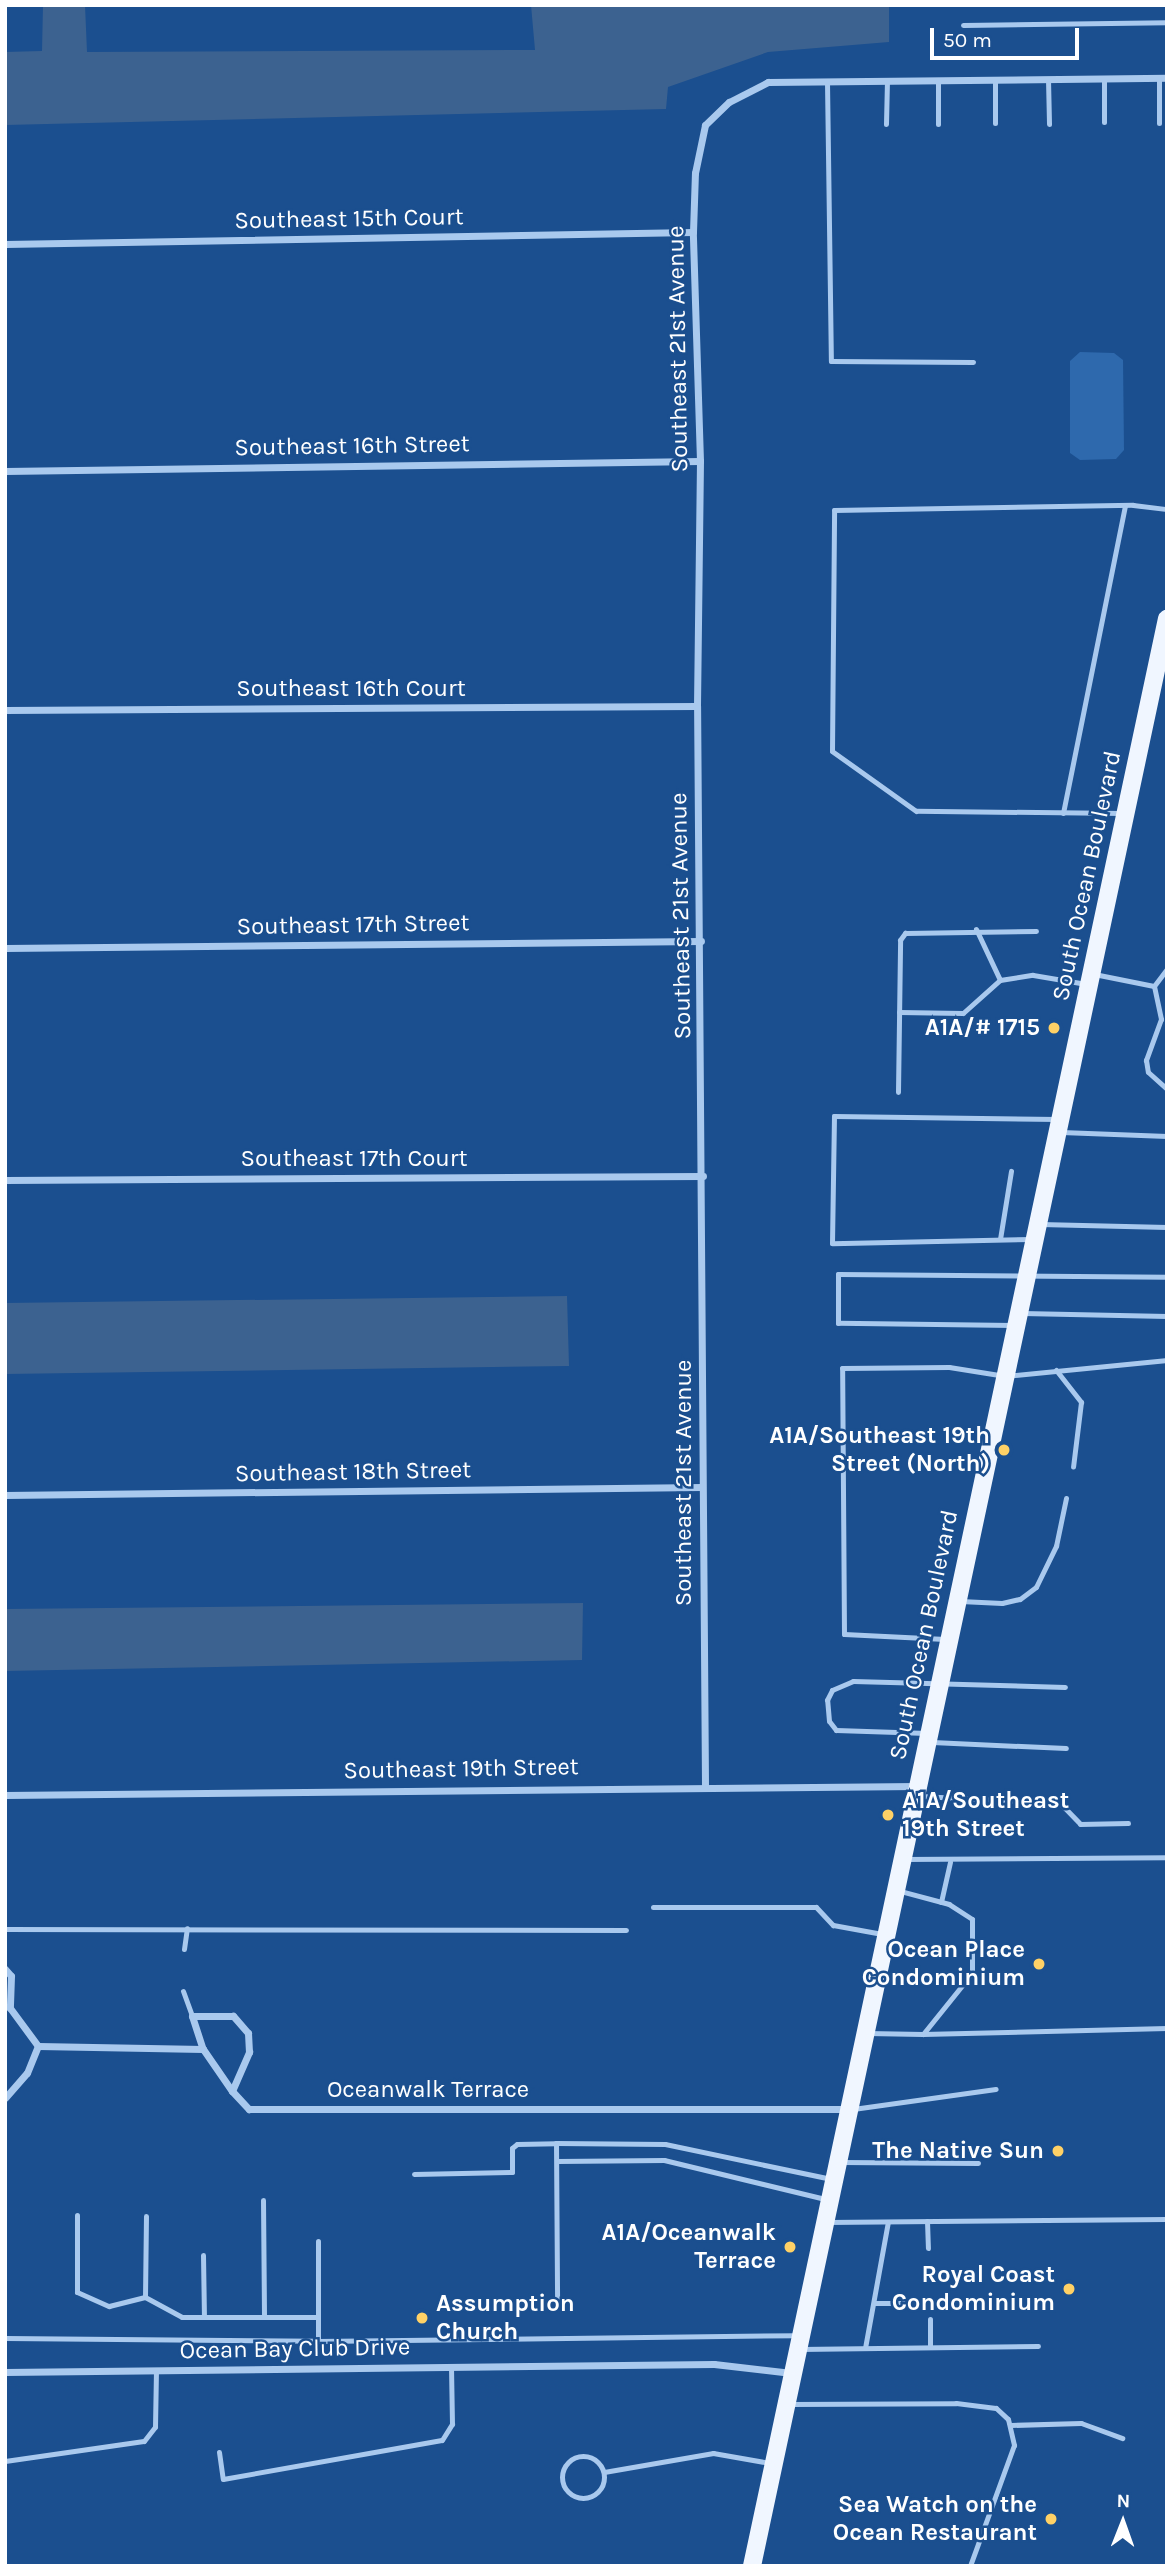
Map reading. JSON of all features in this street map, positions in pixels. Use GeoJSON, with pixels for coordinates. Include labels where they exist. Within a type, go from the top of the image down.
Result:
{"type":"FeatureCollection","features":[{"type":"Feature","properties":{"kind":"main road","name":"South Ocean Boulevard"},"geometry":{"type":"LineString","coordinates":[[752,2566],[802,2342],[848,2109],[1058,1125],[1125,813],[1156,684],[1167,619]]}},
{"type":"Feature","properties":{"kind":"street"},"geometry":{"type":"LineString","coordinates":[[827,82],[1163,78]]}},
{"type":"Feature","properties":{"kind":"street","name":"Southeast 21st Avenue"},"geometry":{"type":"LineString","coordinates":[[705,1785],[703,1176],[697,706],[700,461],[693,232],[695,173],[705,125],[729,102],[768,82],[827,82]]}},
{"type":"Feature","properties":{"kind":"street","name":"Southeast 15th Court"},"geometry":{"type":"LineString","coordinates":[[5,244],[693,232]]}},
{"type":"Feature","properties":{"kind":"street","name":"Southeast 16th Street"},"geometry":{"type":"LineString","coordinates":[[5,471],[700,461]]}},
{"type":"Feature","properties":{"kind":"street","name":"Southeast 16th Court"},"geometry":{"type":"LineString","coordinates":[[5,709],[697,706]]}},
{"type":"Feature","properties":{"kind":"street","name":"Southeast 17th Street"},"geometry":{"type":"LineString","coordinates":[[5,948],[701,941]]}},
{"type":"Feature","properties":{"kind":"street","name":"Southeast 17th Court"},"geometry":{"type":"LineString","coordinates":[[5,1180],[703,1176]]}},
{"type":"Feature","properties":{"kind":"street","name":"Southeast 18th Street"},"geometry":{"type":"LineString","coordinates":[[5,1495],[702,1487]]}},
{"type":"Feature","properties":{"kind":"street","name":"Southeast 19th Street"},"geometry":{"type":"LineString","coordinates":[[5,1794],[705,1785],[916,1791]]}},
{"type":"Feature","properties":{"kind":"street"},"geometry":{"type":"LineString","coordinates":[[5,1969],[11,1976],[10,2008],[38,2046]]}},
{"type":"Feature","properties":{"kind":"street"},"geometry":{"type":"LineString","coordinates":[[192,2015],[233,2016],[248,2033],[250,2052],[232,2091]]}},
{"type":"Feature","properties":{"kind":"street","name":"Oceanwalk Terrace"},"geometry":{"type":"LineString","coordinates":[[192,2015],[203,2049],[232,2091],[249,2109],[848,2109]]}},
{"type":"Feature","properties":{"kind":"street"},"geometry":{"type":"LineString","coordinates":[[38,2046],[203,2049]]}},
{"type":"Feature","properties":{"kind":"street"},"geometry":{"type":"LineString","coordinates":[[5,2098],[27,2073],[38,2046]]}},
{"type":"Feature","properties":{"kind":"street","name":"Ocean Bay Club Drive"},"geometry":{"type":"LineString","coordinates":[[5,2372],[714,2364],[794,2374]]}},
{"type":"Feature","properties":{"kind":"lane"},"geometry":{"type":"LineString","coordinates":[[963,25],[1167,22]]}},
{"type":"Feature","properties":{"kind":"lane"},"geometry":{"type":"LineString","coordinates":[[1104,78],[1104,122]]}},
{"type":"Feature","properties":{"kind":"lane"},"geometry":{"type":"LineString","coordinates":[[1159,123],[1163,78]]}},
{"type":"Feature","properties":{"kind":"lane"},"geometry":{"type":"LineString","coordinates":[[995,79],[995,123]]}},
{"type":"Feature","properties":{"kind":"lane"},"geometry":{"type":"LineString","coordinates":[[1048,79],[1049,124]]}},
{"type":"Feature","properties":{"kind":"lane"},"geometry":{"type":"LineString","coordinates":[[938,80],[938,124]]}},
{"type":"Feature","properties":{"kind":"lane"},"geometry":{"type":"LineString","coordinates":[[887,81],[887,124]]}},
{"type":"Feature","properties":{"kind":"lane"},"geometry":{"type":"LineString","coordinates":[[827,82],[831,361],[973,362]]}},
{"type":"Feature","properties":{"kind":"lane"},"geometry":{"type":"LineString","coordinates":[[1125,813],[916,811],[832,751],[834,510],[1125,506],[1167,509]]}},
{"type":"Feature","properties":{"kind":"lane"},"geometry":{"type":"LineString","coordinates":[[1063,813],[1125,506]]}},
{"type":"Feature","properties":{"kind":"lane"},"geometry":{"type":"LineString","coordinates":[[976,929],[1000,980]]}},
{"type":"Feature","properties":{"kind":"lane"},"geometry":{"type":"LineString","coordinates":[[898,1092],[900,940],[905,933],[976,929],[1036,931]]}},
{"type":"Feature","properties":{"kind":"lane"},"geometry":{"type":"LineString","coordinates":[[1167,969],[1154,986],[1161,1019],[1146,1060],[1148,1073],[1167,1090]]}},
{"type":"Feature","properties":{"kind":"lane"},"geometry":{"type":"LineString","coordinates":[[899,1012],[963,1013],[1000,980],[1033,975],[1154,986]]}},
{"type":"Feature","properties":{"kind":"lane"},"geometry":{"type":"LineString","coordinates":[[1167,1136],[1058,1125],[834,1116],[832,1244],[1000,1240],[1036,1231],[1167,1227]]}},
{"type":"Feature","properties":{"kind":"lane"},"geometry":{"type":"LineString","coordinates":[[1000,1240],[1011,1171]]}},
{"type":"Feature","properties":{"kind":"lane"},"geometry":{"type":"LineString","coordinates":[[1167,1277],[838,1274],[838,1323],[1167,1316]]}},
{"type":"Feature","properties":{"kind":"lane"},"geometry":{"type":"LineString","coordinates":[[948,1640],[844,1634],[842,1368],[949,1367],[1005,1376],[1167,1360]]}},
{"type":"Feature","properties":{"kind":"lane"},"geometry":{"type":"LineString","coordinates":[[1056,1370],[1082,1402],[1073,1467]]}},
{"type":"Feature","properties":{"kind":"lane"},"geometry":{"type":"LineString","coordinates":[[957,1601],[1002,1603],[1020,1599],[1036,1587],[1056,1546],[1066,1498]]}},
{"type":"Feature","properties":{"kind":"lane"},"geometry":{"type":"LineString","coordinates":[[1065,1687],[853,1681],[832,1690],[827,1700],[829,1721],[836,1730],[1066,1748]]}},
{"type":"Feature","properties":{"kind":"lane"},"geometry":{"type":"LineString","coordinates":[[916,1791],[1060,1803],[1080,1824],[1128,1823]]}},
{"type":"Feature","properties":{"kind":"lane"},"geometry":{"type":"LineString","coordinates":[[902,1859],[950,1862],[1167,1857]]}},
{"type":"Feature","properties":{"kind":"lane"},"geometry":{"type":"LineString","coordinates":[[941,1902],[950,1862]]}},
{"type":"Feature","properties":{"kind":"lane"},"geometry":{"type":"LineString","coordinates":[[895,1890],[941,1902],[972,1919],[972,1973],[923,2034]]}},
{"type":"Feature","properties":{"kind":"lane"},"geometry":{"type":"LineString","coordinates":[[653,1907],[816,1908],[833,1925],[885,1935]]}},
{"type":"Feature","properties":{"kind":"lane"},"geometry":{"type":"LineString","coordinates":[[184,1949],[187,1928]]}},
{"type":"Feature","properties":{"kind":"lane"},"geometry":{"type":"LineString","coordinates":[[5,1929],[626,1930]]}},
{"type":"Feature","properties":{"kind":"lane"},"geometry":{"type":"LineString","coordinates":[[183,1991],[192,2015]]}},
{"type":"Feature","properties":{"kind":"lane"},"geometry":{"type":"LineString","coordinates":[[864,2033],[1167,2028]]}},
{"type":"Feature","properties":{"kind":"lane"},"geometry":{"type":"LineString","coordinates":[[848,2109],[996,2089]]}},
{"type":"Feature","properties":{"kind":"lane"},"geometry":{"type":"LineString","coordinates":[[556,2143],[557,2298]]}},
{"type":"Feature","properties":{"kind":"lane"},"geometry":{"type":"LineString","coordinates":[[414,2174],[512,2172],[512,2148],[517,2144],[556,2143],[665,2144],[836,2171],[978,2163]]}},
{"type":"Feature","properties":{"kind":"lane"},"geometry":{"type":"LineString","coordinates":[[556,2161],[664,2160],[830,2200]]}},
{"type":"Feature","properties":{"kind":"lane"},"geometry":{"type":"LineString","coordinates":[[263,2200],[264,2317]]}},
{"type":"Feature","properties":{"kind":"lane"},"geometry":{"type":"LineString","coordinates":[[77,2215],[78,2292],[109,2306],[145,2297],[182,2317],[317,2317]]}},
{"type":"Feature","properties":{"kind":"lane"},"geometry":{"type":"LineString","coordinates":[[145,2297],[146,2216]]}},
{"type":"Feature","properties":{"kind":"lane"},"geometry":{"type":"LineString","coordinates":[[825,2222],[1167,2218]]}},
{"type":"Feature","properties":{"kind":"lane"},"geometry":{"type":"LineString","coordinates":[[927,2221],[928,2248]]}},
{"type":"Feature","properties":{"kind":"lane"},"geometry":{"type":"LineString","coordinates":[[865,2348],[888,2222]]}},
{"type":"Feature","properties":{"kind":"lane"},"geometry":{"type":"LineString","coordinates":[[318,2241],[318,2342]]}},
{"type":"Feature","properties":{"kind":"lane"},"geometry":{"type":"LineString","coordinates":[[203,2255],[204,2317]]}},
{"type":"Feature","properties":{"kind":"lane"},"geometry":{"type":"LineString","coordinates":[[874,2303],[903,2303]]}},
{"type":"Feature","properties":{"kind":"lane"},"geometry":{"type":"LineString","coordinates":[[930,2319],[930,2347]]}},
{"type":"Feature","properties":{"kind":"lane"},"geometry":{"type":"LineString","coordinates":[[5,2339],[802,2342],[865,2348],[1038,2346]]}},
{"type":"Feature","properties":{"kind":"lane"},"geometry":{"type":"LineString","coordinates":[[219,2452],[223,2479],[442,2440],[452,2424],[451,2367]]}},
{"type":"Feature","properties":{"kind":"lane"},"geometry":{"type":"LineString","coordinates":[[5,2461],[144,2441],[155,2427],[156,2370]]}},
{"type":"Feature","properties":{"kind":"lane"},"geometry":{"type":"LineString","coordinates":[[787,2404],[956,2403],[996,2408],[1011,2425],[1010,2461],[970,2566]]}},
{"type":"Feature","properties":{"kind":"lane"},"geometry":{"type":"LineString","coordinates":[[1011,2425],[1081,2423],[1122,2438]]}},
{"type":"Feature","properties":{"kind":"lane"},"geometry":{"type":"LineString","coordinates":[[604,2472],[713,2453],[774,2464]]}},
{"type":"Feature","properties":{"kind":"lane"},"geometry":{"type":"LineString","coordinates":[[574,2457],[593,2457],[604,2472],[600,2490],[583,2498],[573,2496],[562,2481],[566,2463],[574,2457]]}},
{"type":"Feature","properties":{"kind":"shaded area"},"geometry":{"type":"Polygon","coordinates":[[[43,5],[85,5],[87,52],[535,50],[531,5],[889,5],[889,42],[768,52],[668,87],[666,109],[5,125],[5,52],[42,51],[43,5]]]}},
{"type":"Feature","properties":{"kind":"shaded area"},"geometry":{"type":"Polygon","coordinates":[[[1080,352],[1114,353],[1123,360],[1124,450],[1116,459],[1080,460],[1070,453],[1070,361],[1080,352]]]}},
{"type":"Feature","properties":{"kind":"shaded area"},"geometry":{"type":"Polygon","coordinates":[[[567,1296],[569,1366],[5,1374],[5,1303],[567,1296]]]}},
{"type":"Feature","properties":{"kind":"shaded area"},"geometry":{"type":"Polygon","coordinates":[[[583,1603],[582,1660],[5,1671],[5,1609],[583,1603]]]}},
{"type":"Feature","properties":{"kind":"place","name":"A1A/# 1715"},"geometry":{"type":"Point","coordinates":[1054,1028]}},
{"type":"Feature","properties":{"kind":"place","name":"A1A/Southeast 19th Street (North)"},"geometry":{"type":"Point","coordinates":[1004,1450]}},
{"type":"Feature","properties":{"kind":"place","name":"A1A/Southeast 19th Street"},"geometry":{"type":"Point","coordinates":[888,1815]}},
{"type":"Feature","properties":{"kind":"place","name":"Ocean Place Condominium"},"geometry":{"type":"Point","coordinates":[1039,1964]}},
{"type":"Feature","properties":{"kind":"place","name":"The Native Sun"},"geometry":{"type":"Point","coordinates":[1058,2151]}},
{"type":"Feature","properties":{"kind":"place","name":"A1A/Oceanwalk Terrace"},"geometry":{"type":"Point","coordinates":[790,2247]}},
{"type":"Feature","properties":{"kind":"place","name":"Royal Coast Condominium"},"geometry":{"type":"Point","coordinates":[1069,2289]}},
{"type":"Feature","properties":{"kind":"place","name":"Assumption Church"},"geometry":{"type":"Point","coordinates":[422,2318]}},
{"type":"Feature","properties":{"kind":"place","name":"Sea Watch on the Ocean Restaurant"},"geometry":{"type":"Point","coordinates":[1051,2519]}}]}
